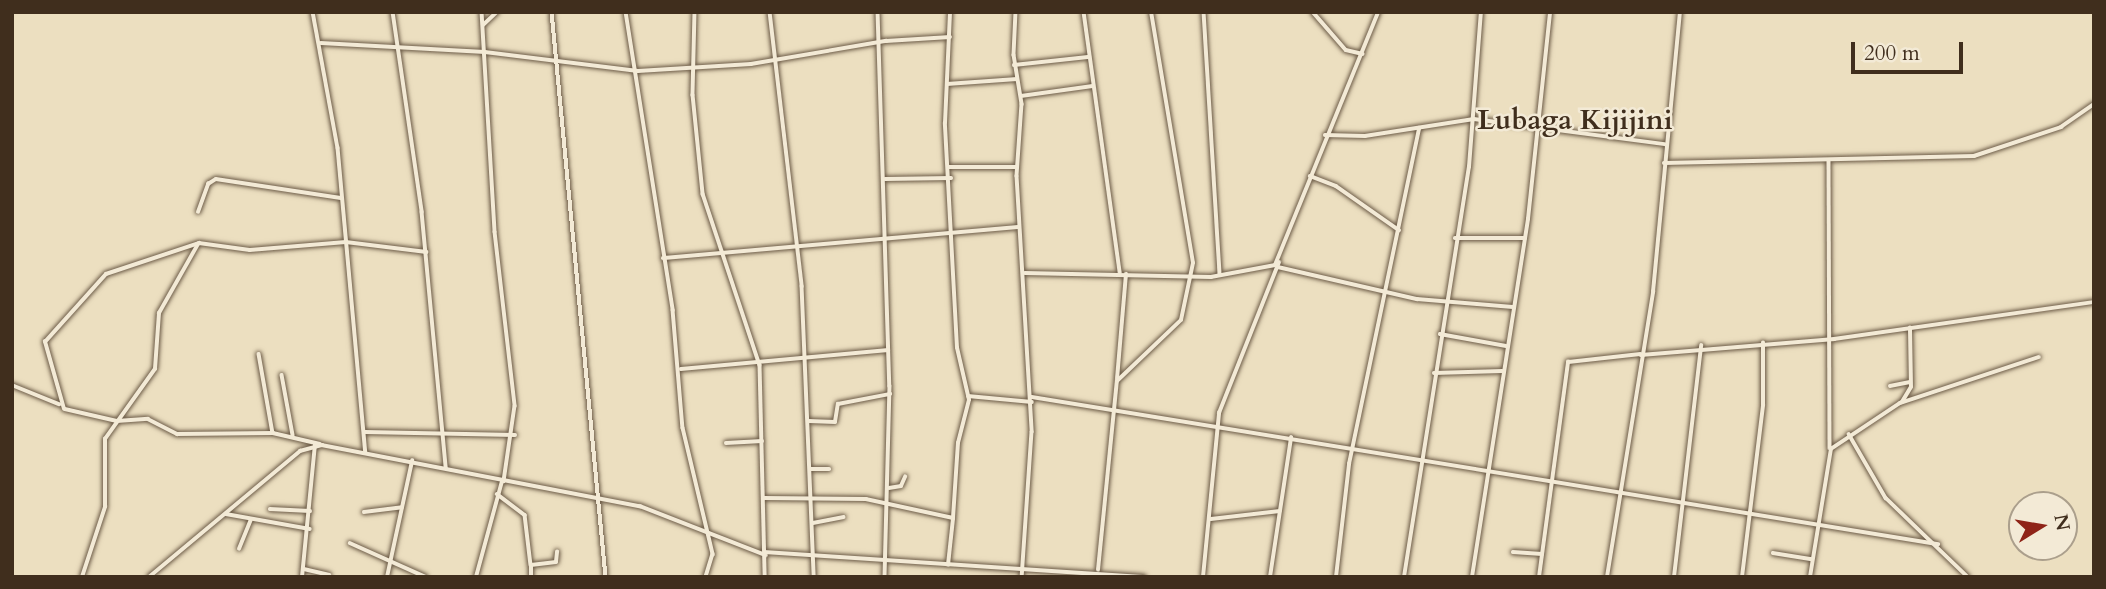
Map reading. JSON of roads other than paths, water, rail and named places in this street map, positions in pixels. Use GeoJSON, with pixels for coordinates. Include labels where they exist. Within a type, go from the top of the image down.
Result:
{"type":"FeatureCollection","features":[{"type":"Feature","properties":{"kind":"street"},"geometry":{"type":"LineString","coordinates":[[313,12],[321,43],[341,198],[366,453]]}},
{"type":"Feature","properties":{"kind":"street"},"geometry":{"type":"LineString","coordinates":[[393,12],[396,50],[426,251],[446,469]]}},
{"type":"Feature","properties":{"kind":"street"},"geometry":{"type":"LineString","coordinates":[[478,576],[497,494],[515,435],[482,12]]}},
{"type":"Feature","properties":{"kind":"street"},"geometry":{"type":"LineString","coordinates":[[483,25],[497,12]]}},
{"type":"Feature","properties":{"kind":"street"},"geometry":{"type":"LineString","coordinates":[[552,12],[601,499],[606,577]]}},
{"type":"Feature","properties":{"kind":"street"},"geometry":{"type":"LineString","coordinates":[[626,12],[638,71],[681,369],[683,428],[709,533],[713,561],[706,577]]}},
{"type":"Feature","properties":{"kind":"street"},"geometry":{"type":"LineString","coordinates":[[695,12],[693,64],[703,194],[760,365],[765,577]]}},
{"type":"Feature","properties":{"kind":"street"},"geometry":{"type":"LineString","coordinates":[[770,12],[772,62],[798,245],[803,362],[809,421],[814,577]]}},
{"type":"Feature","properties":{"kind":"street"},"geometry":{"type":"LineString","coordinates":[[878,12],[890,394],[885,577]]}},
{"type":"Feature","properties":{"kind":"street"},"geometry":{"type":"LineString","coordinates":[[948,565],[968,396],[957,348],[955,233],[949,167],[947,84],[950,12]]}},
{"type":"Feature","properties":{"kind":"street"},"geometry":{"type":"LineString","coordinates":[[1016,12],[1014,65],[1021,96],[1017,167],[1032,402],[1022,577]]}},
{"type":"Feature","properties":{"kind":"street"},"geometry":{"type":"LineString","coordinates":[[1084,12],[1091,86],[1123,274],[1117,381],[1111,409],[1098,570]]}},
{"type":"Feature","properties":{"kind":"street"},"geometry":{"type":"LineString","coordinates":[[1117,381],[1180,321],[1192,277],[1187,199],[1151,12]]}},
{"type":"Feature","properties":{"kind":"street"},"geometry":{"type":"LineString","coordinates":[[1204,12],[1220,275]]}},
{"type":"Feature","properties":{"kind":"street"},"geometry":{"type":"LineString","coordinates":[[1313,12],[1346,50],[1363,54]]}},
{"type":"Feature","properties":{"kind":"street"},"geometry":{"type":"LineString","coordinates":[[1203,577],[1211,519],[1217,426],[1278,267],[1309,176],[1363,54],[1378,12]]}},
{"type":"Feature","properties":{"kind":"street"},"geometry":{"type":"LineString","coordinates":[[1404,577],[1474,119],[1481,12]]}},
{"type":"Feature","properties":{"kind":"street"},"geometry":{"type":"LineString","coordinates":[[1472,577],[1525,238],[1550,12]]}},
{"type":"Feature","properties":{"kind":"street"},"geometry":{"type":"LineString","coordinates":[[1607,577],[1667,182],[1664,144],[1680,12]]}},
{"type":"Feature","properties":{"kind":"street"},"geometry":{"type":"LineString","coordinates":[[321,43],[396,50],[485,52],[638,71],[693,64],[772,62],[877,42],[950,37]]}},
{"type":"Feature","properties":{"kind":"street"},"geometry":{"type":"LineString","coordinates":[[1014,65],[1088,57]]}},
{"type":"Feature","properties":{"kind":"street"},"geometry":{"type":"LineString","coordinates":[[947,84],[1017,79]]}},
{"type":"Feature","properties":{"kind":"street"},"geometry":{"type":"LineString","coordinates":[[1021,96],[1091,86]]}},
{"type":"Feature","properties":{"kind":"street"},"geometry":{"type":"LineString","coordinates":[[1664,163],[1975,156],[2061,127],[2094,104]]}},
{"type":"Feature","properties":{"kind":"street"},"geometry":{"type":"LineString","coordinates":[[1325,135],[1419,128],[1474,119],[1536,123],[1664,144]]}},
{"type":"Feature","properties":{"kind":"street"},"geometry":{"type":"LineString","coordinates":[[1336,577],[1353,450],[1419,128]]}},
{"type":"Feature","properties":{"kind":"street"},"geometry":{"type":"LineString","coordinates":[[1810,577],[1816,526],[1830,452],[1834,339],[1829,160]]}},
{"type":"Feature","properties":{"kind":"street"},"geometry":{"type":"LineString","coordinates":[[949,167],[1017,167]]}},
{"type":"Feature","properties":{"kind":"street"},"geometry":{"type":"LineString","coordinates":[[1309,176],[1336,186],[1399,230]]}},
{"type":"Feature","properties":{"kind":"street"},"geometry":{"type":"LineString","coordinates":[[885,180],[951,178]]}},
{"type":"Feature","properties":{"kind":"street"},"geometry":{"type":"LineString","coordinates":[[198,212],[208,184],[216,179],[341,198]]}},
{"type":"Feature","properties":{"kind":"street"},"geometry":{"type":"LineString","coordinates":[[663,258],[1020,227]]}},
{"type":"Feature","properties":{"kind":"street"},"geometry":{"type":"LineString","coordinates":[[1455,238],[1525,238]]}},
{"type":"Feature","properties":{"kind":"street"},"geometry":{"type":"LineString","coordinates":[[64,409],[44,349],[78,300],[104,275],[199,243],[250,250],[346,242],[426,251]]}},
{"type":"Feature","properties":{"kind":"street"},"geometry":{"type":"LineString","coordinates":[[82,577],[104,508],[101,452],[117,421],[155,369],[159,313],[199,243]]}},
{"type":"Feature","properties":{"kind":"street"},"geometry":{"type":"LineString","coordinates":[[1025,273],[1192,277],[1272,267],[1279,259]]}},
{"type":"Feature","properties":{"kind":"street"},"geometry":{"type":"LineString","coordinates":[[1278,267],[1386,292],[1445,302],[1514,307]]}},
{"type":"Feature","properties":{"kind":"street"},"geometry":{"type":"LineString","coordinates":[[1539,577],[1568,362],[1701,346],[1834,339],[2094,302]]}},
{"type":"Feature","properties":{"kind":"street"},"geometry":{"type":"LineString","coordinates":[[1900,403],[1910,382],[1910,328]]}},
{"type":"Feature","properties":{"kind":"street"},"geometry":{"type":"LineString","coordinates":[[1440,334],[1507,346]]}},
{"type":"Feature","properties":{"kind":"street"},"geometry":{"type":"LineString","coordinates":[[1742,576],[1763,405],[1763,343]]}},
{"type":"Feature","properties":{"kind":"street"},"geometry":{"type":"LineString","coordinates":[[1674,577],[1701,346]]}},
{"type":"Feature","properties":{"kind":"street"},"geometry":{"type":"LineString","coordinates":[[681,369],[803,362],[888,350]]}},
{"type":"Feature","properties":{"kind":"street"},"geometry":{"type":"LineString","coordinates":[[259,354],[273,433]]}},
{"type":"Feature","properties":{"kind":"street"},"geometry":{"type":"LineString","coordinates":[[1830,452],[1849,434],[1900,403],[2039,357]]}},
{"type":"Feature","properties":{"kind":"street"},"geometry":{"type":"LineString","coordinates":[[1434,373],[1503,371]]}},
{"type":"Feature","properties":{"kind":"street"},"geometry":{"type":"LineString","coordinates":[[282,375],[293,435]]}},
{"type":"Feature","properties":{"kind":"street"},"geometry":{"type":"LineString","coordinates":[[1890,386],[1910,382]]}},
{"type":"Feature","properties":{"kind":"street"},"geometry":{"type":"LineString","coordinates":[[12,385],[53,398],[64,409],[117,421],[148,419],[177,434],[293,435],[322,445],[640,506],[766,553],[948,565],[1098,570],[1144,577]]}},
{"type":"Feature","properties":{"kind":"street"},"geometry":{"type":"LineString","coordinates":[[809,421],[835,422],[837,404],[890,394]]}},
{"type":"Feature","properties":{"kind":"street"},"geometry":{"type":"LineString","coordinates":[[968,396],[1111,409],[1618,495],[1938,544]]}},
{"type":"Feature","properties":{"kind":"street"},"geometry":{"type":"LineString","coordinates":[[1032,402],[1039,401]]}},
{"type":"Feature","properties":{"kind":"street"},"geometry":{"type":"LineString","coordinates":[[365,432],[442,430],[515,435]]}},
{"type":"Feature","properties":{"kind":"street"},"geometry":{"type":"LineString","coordinates":[[1849,434],[1886,498],[1938,544],[1968,577]]}},
{"type":"Feature","properties":{"kind":"street"},"geometry":{"type":"LineString","coordinates":[[1270,577],[1291,438]]}},
{"type":"Feature","properties":{"kind":"street"},"geometry":{"type":"LineString","coordinates":[[726,443],[762,441]]}},
{"type":"Feature","properties":{"kind":"street"},"geometry":{"type":"LineString","coordinates":[[149,577],[315,445],[322,445]]}},
{"type":"Feature","properties":{"kind":"street"},"geometry":{"type":"LineString","coordinates":[[302,577],[310,529],[315,445]]}},
{"type":"Feature","properties":{"kind":"street"},"geometry":{"type":"LineString","coordinates":[[387,577],[412,461]]}},
{"type":"Feature","properties":{"kind":"street"},"geometry":{"type":"LineString","coordinates":[[811,469],[829,468]]}},
{"type":"Feature","properties":{"kind":"street"},"geometry":{"type":"LineString","coordinates":[[889,488],[901,486],[905,477]]}},
{"type":"Feature","properties":{"kind":"street"},"geometry":{"type":"LineString","coordinates":[[497,494],[526,515],[531,577]]}},
{"type":"Feature","properties":{"kind":"street"},"geometry":{"type":"LineString","coordinates":[[764,498],[812,496],[888,503],[953,518]]}},
{"type":"Feature","properties":{"kind":"street"},"geometry":{"type":"LineString","coordinates":[[365,512],[402,506]]}},
{"type":"Feature","properties":{"kind":"street"},"geometry":{"type":"LineString","coordinates":[[270,509],[310,511]]}},
{"type":"Feature","properties":{"kind":"street"},"geometry":{"type":"LineString","coordinates":[[1211,519],[1280,511]]}},
{"type":"Feature","properties":{"kind":"street"},"geometry":{"type":"LineString","coordinates":[[226,514],[310,529]]}},
{"type":"Feature","properties":{"kind":"street"},"geometry":{"type":"LineString","coordinates":[[813,523],[843,517]]}},
{"type":"Feature","properties":{"kind":"street"},"geometry":{"type":"LineString","coordinates":[[239,550],[251,520]]}},
{"type":"Feature","properties":{"kind":"street"},"geometry":{"type":"LineString","coordinates":[[350,543],[390,564],[425,577]]}},
{"type":"Feature","properties":{"kind":"street"},"geometry":{"type":"LineString","coordinates":[[531,565],[556,562],[557,552]]}},
{"type":"Feature","properties":{"kind":"street"},"geometry":{"type":"LineString","coordinates":[[1513,552],[1542,554]]}},
{"type":"Feature","properties":{"kind":"street"},"geometry":{"type":"LineString","coordinates":[[1773,553],[1812,559]]}},
{"type":"Feature","properties":{"kind":"street"},"geometry":{"type":"LineString","coordinates":[[304,569],[329,575]]}},
{"type":"Feature","properties":{"kind":"district","name":"Lubaga Kijijini"},"geometry":{"type":"Point","coordinates":[1575,120]}}]}
